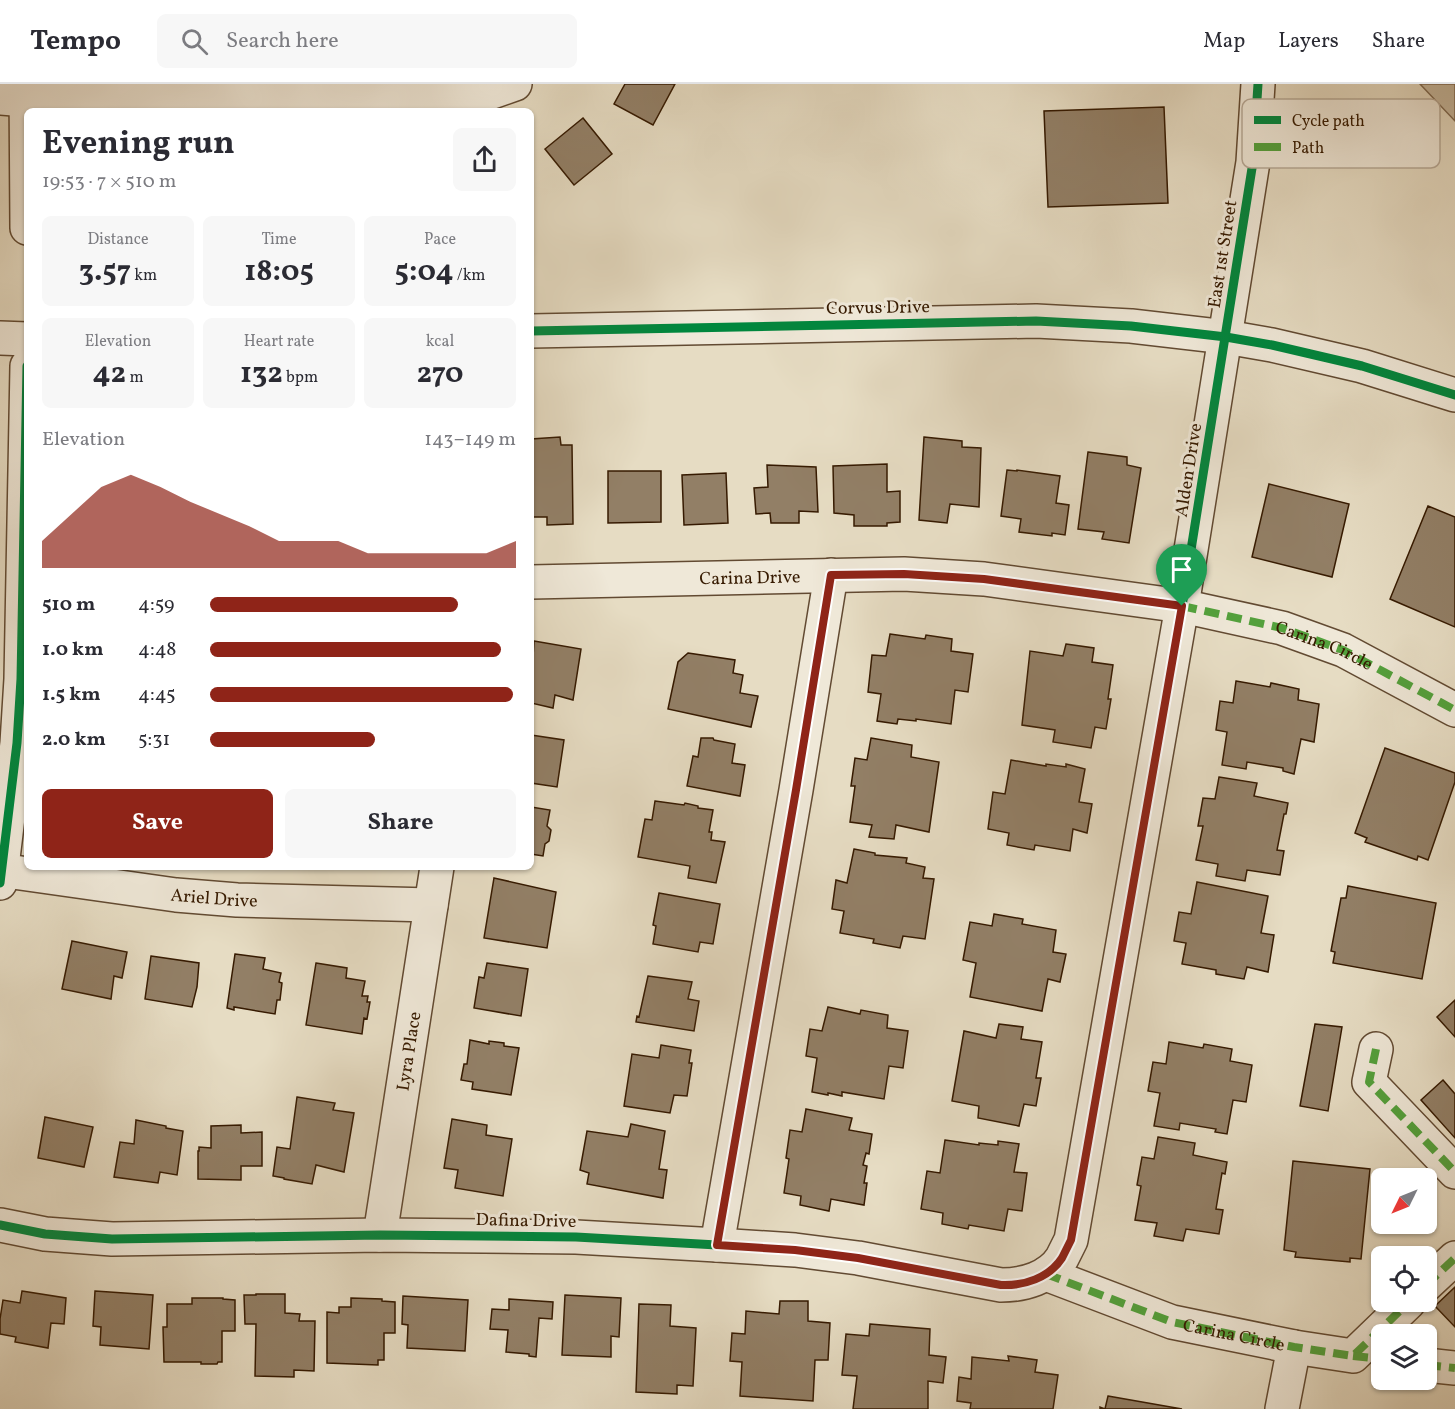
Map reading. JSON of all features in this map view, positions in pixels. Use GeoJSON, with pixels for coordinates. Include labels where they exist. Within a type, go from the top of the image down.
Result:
{"type":"FeatureCollection","features":[{"type":"Feature","properties":{"kind":"street"},"geometry":{"type":"LineString","coordinates":[[24,183],[18,94],[481,96],[515,84]]}},
{"type":"Feature","properties":{"kind":"street","name":"East 1st Street"},"geometry":{"type":"LineString","coordinates":[[1257,99],[1258,84]]}},
{"type":"Feature","properties":{"kind":"street","name":"East 1st Street"},"geometry":{"type":"LineString","coordinates":[[1226,337],[1252,168]]}},
{"type":"Feature","properties":{"kind":"street","name":"Corvus Drive"},"geometry":{"type":"LineString","coordinates":[[534,331],[1036,321],[1131,326],[1226,337]]}},
{"type":"Feature","properties":{"kind":"street"},"geometry":{"type":"LineString","coordinates":[[1226,337],[1362,366],[1455,394]]}},
{"type":"Feature","properties":{"kind":"street","name":"Alden Drive"},"geometry":{"type":"LineString","coordinates":[[1046,1274],[1061,1260],[1071,1240],[1182,606],[1226,337]]}},
{"type":"Feature","properties":{"kind":"street"},"geometry":{"type":"LineString","coordinates":[[0,338],[24,339]]}},
{"type":"Feature","properties":{"kind":"street"},"geometry":{"type":"LineString","coordinates":[[1,874],[17,743],[21,679],[24,522]]}},
{"type":"Feature","properties":{"kind":"street","name":"Carina Drive"},"geometry":{"type":"LineString","coordinates":[[534,582],[904,574],[984,579],[1182,606]]}},
{"type":"Feature","properties":{"kind":"street"},"geometry":{"type":"LineString","coordinates":[[717,1245],[831,575]]}},
{"type":"Feature","properties":{"kind":"street","name":"Carina Circle"},"geometry":{"type":"LineString","coordinates":[[1182,606],[1282,628],[1343,650],[1455,710]]}},
{"type":"Feature","properties":{"kind":"street","name":"Lyra Place"},"geometry":{"type":"LineString","coordinates":[[380,1235],[437,870]]}},
{"type":"Feature","properties":{"kind":"street","name":"Ariel Drive"},"geometry":{"type":"LineString","coordinates":[[1,874],[217,898],[431,905]]}},
{"type":"Feature","properties":{"kind":"street"},"geometry":{"type":"LineString","coordinates":[[1376,1049],[1369,1082],[1455,1172]]}},
{"type":"Feature","properties":{"kind":"street","name":"Dafina Drive"},"geometry":{"type":"LineString","coordinates":[[0,1225],[45,1234],[112,1239],[380,1235],[576,1237],[795,1250],[858,1258],[1001,1285],[1035,1280],[1046,1274]]}},
{"type":"Feature","properties":{"kind":"street"},"geometry":{"type":"LineString","coordinates":[[1437,1275],[1455,1258]]}},
{"type":"Feature","properties":{"kind":"street","name":"Carina Circle"},"geometry":{"type":"LineString","coordinates":[[1046,1274],[1172,1322],[1294,1347],[1367,1357],[1401,1312]]}},
{"type":"Feature","properties":{"kind":"street"},"geometry":{"type":"LineString","coordinates":[[1282,1409],[1294,1347]]}},
{"type":"Feature","properties":{"kind":"street"},"geometry":{"type":"LineString","coordinates":[[1437,1366],[1455,1368]]}},
{"type":"Feature","properties":{"kind":"shaded area"},"geometry":{"type":"Polygon","coordinates":[[[1420,84],[1455,84],[1455,121],[1440,105],[1440,99],[1434,99],[1420,84]]]}},
{"type":"Feature","properties":{"kind":"building"},"geometry":{"type":"Polygon","coordinates":[[[625,84],[675,84],[653,125],[614,104],[625,84]]]}},
{"type":"Feature","properties":{"kind":"building"},"geometry":{"type":"Polygon","coordinates":[[[1164,107],[1168,203],[1048,207],[1044,111],[1164,107]]]}},
{"type":"Feature","properties":{"kind":"building"},"geometry":{"type":"Polygon","coordinates":[[[583,118],[612,154],[574,185],[545,149],[583,118]]]}},
{"type":"Feature","properties":{"kind":"building"},"geometry":{"type":"Polygon","coordinates":[[[560,437],[561,445],[572,445],[573,524],[547,525],[547,517],[534,517],[534,439],[560,437]]]}},
{"type":"Feature","properties":{"kind":"building"},"geometry":{"type":"Polygon","coordinates":[[[924,437],[962,441],[962,447],[981,448],[979,507],[950,504],[947,523],[919,520],[924,437]]]}},
{"type":"Feature","properties":{"kind":"building"},"geometry":{"type":"Polygon","coordinates":[[[1088,452],[1127,457],[1127,465],[1141,468],[1129,543],[1102,539],[1104,532],[1078,529],[1088,452]]]}},
{"type":"Feature","properties":{"kind":"building"},"geometry":{"type":"Polygon","coordinates":[[[887,464],[887,492],[900,491],[900,522],[887,523],[887,526],[854,526],[854,515],[834,513],[833,466],[887,464]]]}},
{"type":"Feature","properties":{"kind":"building"},"geometry":{"type":"Polygon","coordinates":[[[767,465],[816,467],[818,512],[799,511],[799,523],[771,523],[770,513],[756,514],[754,488],[768,487],[767,465]]]}},
{"type":"Feature","properties":{"kind":"building"},"geometry":{"type":"Polygon","coordinates":[[[1007,470],[1060,476],[1056,503],[1069,505],[1065,535],[1052,533],[1052,536],[1019,532],[1021,519],[1001,516],[1007,470]]]}},
{"type":"Feature","properties":{"kind":"building"},"geometry":{"type":"Polygon","coordinates":[[[608,471],[661,471],[661,522],[608,523],[608,471]]]}},
{"type":"Feature","properties":{"kind":"building"},"geometry":{"type":"Polygon","coordinates":[[[726,473],[728,523],[684,525],[682,475],[726,473]]]}},
{"type":"Feature","properties":{"kind":"building"},"geometry":{"type":"Polygon","coordinates":[[[1269,484],[1349,504],[1332,577],[1252,557],[1269,484]]]}},
{"type":"Feature","properties":{"kind":"building"},"geometry":{"type":"Polygon","coordinates":[[[1428,506],[1455,517],[1455,627],[1390,599],[1428,506]]]}},
{"type":"Feature","properties":{"kind":"building"},"geometry":{"type":"Polygon","coordinates":[[[890,634],[925,639],[926,635],[952,639],[951,651],[973,654],[968,692],[955,690],[951,724],[916,719],[916,721],[898,719],[897,724],[877,721],[881,694],[868,692],[872,655],[886,656],[890,634]]]}},
{"type":"Feature","properties":{"kind":"building"},"geometry":{"type":"Polygon","coordinates":[[[534,641],[581,649],[573,700],[555,695],[553,708],[534,704],[534,641]]]}},
{"type":"Feature","properties":{"kind":"building"},"geometry":{"type":"Polygon","coordinates":[[[1066,644],[1094,648],[1092,662],[1113,665],[1106,729],[1095,727],[1091,748],[1053,742],[1055,730],[1022,725],[1030,651],[1063,656],[1066,644]]]}},
{"type":"Feature","properties":{"kind":"building"},"geometry":{"type":"Polygon","coordinates":[[[688,653],[735,660],[733,673],[743,675],[740,693],[758,696],[751,727],[668,709],[678,662],[688,653]]]}},
{"type":"Feature","properties":{"kind":"building"},"geometry":{"type":"Polygon","coordinates":[[[1236,681],[1270,687],[1271,683],[1299,689],[1298,700],[1319,704],[1314,742],[1301,739],[1294,774],[1283,771],[1283,768],[1247,762],[1246,769],[1222,765],[1227,732],[1216,730],[1220,701],[1233,703],[1236,681]]]}},
{"type":"Feature","properties":{"kind":"building"},"geometry":{"type":"Polygon","coordinates":[[[534,735],[564,740],[557,787],[534,783],[534,735]]]}},
{"type":"Feature","properties":{"kind":"building"},"geometry":{"type":"Polygon","coordinates":[[[701,738],[713,738],[735,744],[732,763],[745,765],[740,796],[687,786],[693,756],[698,757],[701,738]]]}},
{"type":"Feature","properties":{"kind":"building"},"geometry":{"type":"Polygon","coordinates":[[[871,738],[912,745],[911,757],[939,762],[929,832],[896,825],[894,839],[869,837],[872,825],[850,822],[855,786],[851,786],[855,758],[867,760],[871,738]]]}},
{"type":"Feature","properties":{"kind":"building"},"geometry":{"type":"Polygon","coordinates":[[[1385,748],[1455,773],[1455,782],[1428,860],[1418,856],[1417,860],[1365,842],[1367,838],[1355,833],[1385,748]]]}},
{"type":"Feature","properties":{"kind":"building"},"geometry":{"type":"Polygon","coordinates":[[[1011,760],[1046,766],[1046,764],[1066,767],[1066,764],[1085,769],[1079,802],[1092,804],[1087,833],[1073,829],[1070,851],[1035,845],[1034,850],[1007,845],[1009,833],[988,829],[993,792],[1005,794],[1011,760]]]}},
{"type":"Feature","properties":{"kind":"building"},"geometry":{"type":"Polygon","coordinates":[[[1219,777],[1257,783],[1254,796],[1288,803],[1277,850],[1284,851],[1280,875],[1247,870],[1245,881],[1216,876],[1218,864],[1196,860],[1203,826],[1198,826],[1203,798],[1215,799],[1219,777]]]}},
{"type":"Feature","properties":{"kind":"building"},"geometry":{"type":"Polygon","coordinates":[[[655,801],[684,805],[685,803],[713,810],[709,832],[712,832],[711,840],[725,842],[716,883],[688,878],[690,866],[638,857],[645,819],[652,820],[655,801]]]}},
{"type":"Feature","properties":{"kind":"building"},"geometry":{"type":"Polygon","coordinates":[[[534,807],[550,810],[547,826],[551,830],[543,856],[534,854],[534,807]]]}},
{"type":"Feature","properties":{"kind":"building"},"geometry":{"type":"Polygon","coordinates":[[[854,849],[875,853],[875,855],[907,858],[906,863],[925,867],[923,878],[934,879],[925,939],[903,936],[900,948],[873,943],[874,939],[840,933],[844,911],[832,909],[836,880],[847,883],[854,849]]]}},
{"type":"Feature","properties":{"kind":"building"},"geometry":{"type":"Polygon","coordinates":[[[494,878],[556,892],[547,948],[484,938],[494,878]]]}},
{"type":"Feature","properties":{"kind":"building"},"geometry":{"type":"Polygon","coordinates":[[[1197,882],[1268,896],[1261,933],[1274,935],[1268,972],[1247,967],[1244,979],[1216,974],[1216,970],[1182,964],[1186,943],[1174,941],[1179,912],[1191,914],[1197,882]]]}},
{"type":"Feature","properties":{"kind":"building"},"geometry":{"type":"Polygon","coordinates":[[[1348,886],[1436,903],[1422,979],[1333,963],[1335,952],[1331,951],[1341,898],[1346,898],[1348,886]]]}},
{"type":"Feature","properties":{"kind":"building"},"geometry":{"type":"Polygon","coordinates":[[[659,893],[720,904],[713,944],[700,942],[698,952],[653,944],[656,926],[653,925],[659,893]]]}},
{"type":"Feature","properties":{"kind":"building"},"geometry":{"type":"Polygon","coordinates":[[[994,914],[1023,919],[1022,924],[1056,930],[1053,952],[1066,954],[1060,982],[1048,979],[1042,1011],[970,997],[976,963],[963,960],[970,922],[992,926],[994,914]]]}},
{"type":"Feature","properties":{"kind":"building"},"geometry":{"type":"Polygon","coordinates":[[[72,941],[127,952],[122,978],[114,976],[111,999],[62,989],[72,941]]]}},
{"type":"Feature","properties":{"kind":"building"},"geometry":{"type":"Polygon","coordinates":[[[235,954],[265,958],[263,969],[281,973],[280,1000],[277,1000],[275,1014],[234,1007],[234,1010],[227,1008],[235,954]]]}},
{"type":"Feature","properties":{"kind":"building"},"geometry":{"type":"Polygon","coordinates":[[[151,956],[199,963],[192,1007],[145,999],[151,956]]]}},
{"type":"Feature","properties":{"kind":"building"},"geometry":{"type":"Polygon","coordinates":[[[316,963],[347,968],[346,978],[365,981],[362,996],[368,996],[367,1002],[370,1002],[367,1019],[364,1018],[362,1034],[306,1025],[316,963]]]}},
{"type":"Feature","properties":{"kind":"building"},"geometry":{"type":"Polygon","coordinates":[[[487,963],[528,969],[521,1016],[474,1008],[479,977],[484,978],[487,963]]]}},
{"type":"Feature","properties":{"kind":"building"},"geometry":{"type":"Polygon","coordinates":[[[648,976],[692,982],[688,999],[699,1001],[694,1031],[636,1022],[648,976]]]}},
{"type":"Feature","properties":{"kind":"building"},"geometry":{"type":"Polygon","coordinates":[[[1455,1000],[1455,1037],[1437,1017],[1455,1000]]]}},
{"type":"Feature","properties":{"kind":"building"},"geometry":{"type":"Polygon","coordinates":[[[828,1007],[860,1014],[861,1010],[888,1015],[887,1028],[908,1031],[903,1068],[889,1066],[884,1099],[842,1092],[842,1096],[812,1092],[817,1058],[806,1056],[810,1029],[822,1031],[828,1007]]]}},
{"type":"Feature","properties":{"kind":"building"},"geometry":{"type":"Polygon","coordinates":[[[999,1024],[1023,1027],[1021,1039],[1042,1042],[1036,1078],[1041,1078],[1036,1106],[1024,1104],[1019,1126],[978,1118],[979,1106],[952,1101],[964,1031],[996,1038],[999,1024]]]}},
{"type":"Feature","properties":{"kind":"building"},"geometry":{"type":"Polygon","coordinates":[[[1315,1024],[1342,1027],[1328,1111],[1300,1106],[1315,1024]]]}},
{"type":"Feature","properties":{"kind":"building"},"geometry":{"type":"Polygon","coordinates":[[[470,1040],[489,1044],[489,1041],[504,1043],[504,1046],[519,1048],[511,1095],[472,1089],[473,1082],[461,1080],[464,1064],[467,1064],[470,1040]]]}},
{"type":"Feature","properties":{"kind":"building"},"geometry":{"type":"Polygon","coordinates":[[[1169,1042],[1203,1048],[1204,1044],[1232,1049],[1230,1061],[1252,1065],[1246,1102],[1233,1100],[1227,1134],[1215,1132],[1216,1129],[1180,1123],[1179,1130],[1154,1126],[1160,1093],[1148,1091],[1153,1062],[1166,1064],[1169,1042]]]}},
{"type":"Feature","properties":{"kind":"building"},"geometry":{"type":"Polygon","coordinates":[[[661,1045],[691,1050],[689,1063],[692,1063],[687,1096],[674,1095],[670,1113],[624,1106],[632,1054],[659,1058],[661,1045]]]}},
{"type":"Feature","properties":{"kind":"building"},"geometry":{"type":"Polygon","coordinates":[[[1443,1080],[1455,1094],[1455,1138],[1421,1100],[1443,1080]]]}},
{"type":"Feature","properties":{"kind":"building"},"geometry":{"type":"Polygon","coordinates":[[[297,1097],[335,1103],[333,1110],[354,1113],[344,1172],[316,1165],[312,1184],[273,1176],[277,1147],[290,1149],[297,1097]]]}},
{"type":"Feature","properties":{"kind":"building"},"geometry":{"type":"Polygon","coordinates":[[[806,1109],[852,1118],[849,1130],[872,1134],[869,1154],[866,1153],[863,1165],[867,1166],[864,1205],[831,1199],[829,1211],[800,1205],[801,1196],[784,1193],[790,1130],[802,1132],[806,1109]]]}},
{"type":"Feature","properties":{"kind":"building"},"geometry":{"type":"Polygon","coordinates":[[[45,1117],[93,1127],[84,1167],[38,1158],[45,1117]]]}},
{"type":"Feature","properties":{"kind":"building"},"geometry":{"type":"Polygon","coordinates":[[[452,1119],[487,1125],[486,1135],[512,1139],[503,1196],[455,1188],[458,1170],[444,1168],[452,1119]]]}},
{"type":"Feature","properties":{"kind":"building"},"geometry":{"type":"Polygon","coordinates":[[[136,1120],[183,1131],[177,1175],[160,1172],[158,1183],[114,1177],[120,1142],[134,1144],[136,1120]]]}},
{"type":"Feature","properties":{"kind":"building"},"geometry":{"type":"Polygon","coordinates":[[[631,1124],[665,1131],[659,1169],[667,1170],[663,1198],[587,1184],[589,1173],[580,1170],[587,1131],[628,1137],[631,1124]]]}},
{"type":"Feature","properties":{"kind":"building"},"geometry":{"type":"Polygon","coordinates":[[[241,1125],[241,1133],[262,1132],[262,1166],[241,1166],[241,1180],[198,1179],[198,1151],[199,1147],[211,1148],[211,1126],[241,1125]]]}},
{"type":"Feature","properties":{"kind":"building"},"geometry":{"type":"Polygon","coordinates":[[[1158,1137],[1195,1143],[1193,1155],[1227,1162],[1225,1174],[1222,1173],[1216,1209],[1223,1210],[1219,1234],[1186,1229],[1183,1241],[1154,1236],[1157,1223],[1135,1220],[1141,1186],[1137,1185],[1142,1157],[1154,1159],[1158,1137]]]}},
{"type":"Feature","properties":{"kind":"building"},"geometry":{"type":"Polygon","coordinates":[[[945,1140],[979,1145],[979,1143],[998,1145],[998,1141],[1019,1144],[1014,1172],[1027,1173],[1022,1211],[1008,1209],[1004,1231],[969,1225],[968,1229],[942,1224],[943,1213],[921,1209],[927,1171],[940,1173],[945,1140]]]}},
{"type":"Feature","properties":{"kind":"building"},"geometry":{"type":"Polygon","coordinates":[[[1293,1161],[1370,1169],[1361,1259],[1350,1258],[1350,1262],[1295,1257],[1296,1252],[1284,1250],[1293,1161]]]}},
{"type":"Feature","properties":{"kind":"building"},"geometry":{"type":"Polygon","coordinates":[[[1455,1287],[1455,1327],[1437,1308],[1437,1304],[1455,1287]]]}},
{"type":"Feature","properties":{"kind":"building"},"geometry":{"type":"Polygon","coordinates":[[[22,1291],[66,1298],[64,1324],[51,1323],[48,1348],[15,1342],[16,1337],[0,1334],[3,1300],[20,1303],[22,1291]]]}},
{"type":"Feature","properties":{"kind":"building"},"geometry":{"type":"Polygon","coordinates":[[[95,1291],[153,1295],[149,1349],[100,1345],[101,1327],[93,1326],[95,1291]]]}},
{"type":"Feature","properties":{"kind":"building"},"geometry":{"type":"Polygon","coordinates":[[[285,1294],[285,1313],[300,1314],[299,1321],[315,1321],[314,1371],[294,1370],[294,1377],[255,1376],[256,1324],[245,1324],[244,1295],[285,1294]]]}},
{"type":"Feature","properties":{"kind":"building"},"geometry":{"type":"Polygon","coordinates":[[[565,1295],[621,1298],[619,1337],[611,1336],[611,1357],[562,1355],[565,1295]]]}},
{"type":"Feature","properties":{"kind":"building"},"geometry":{"type":"Polygon","coordinates":[[[403,1296],[468,1300],[465,1351],[407,1348],[408,1325],[402,1324],[403,1296]]]}},
{"type":"Feature","properties":{"kind":"building"},"geometry":{"type":"Polygon","coordinates":[[[192,1298],[235,1300],[235,1331],[222,1331],[222,1362],[201,1364],[201,1362],[164,1362],[163,1327],[167,1327],[167,1304],[192,1304],[192,1298]]]}},
{"type":"Feature","properties":{"kind":"building"},"geometry":{"type":"Polygon","coordinates":[[[351,1298],[382,1299],[382,1301],[395,1302],[395,1333],[384,1333],[384,1360],[378,1360],[378,1365],[327,1363],[327,1312],[339,1313],[339,1307],[351,1307],[351,1298]]]}},
{"type":"Feature","properties":{"kind":"building"},"geometry":{"type":"Polygon","coordinates":[[[509,1299],[553,1302],[552,1319],[539,1318],[536,1357],[529,1356],[529,1354],[506,1352],[508,1330],[490,1329],[492,1309],[509,1310],[509,1299]]]}},
{"type":"Feature","properties":{"kind":"building"},"geometry":{"type":"Polygon","coordinates":[[[780,1301],[808,1301],[808,1321],[830,1323],[828,1360],[815,1360],[813,1401],[740,1396],[742,1362],[730,1361],[732,1333],[745,1334],[746,1311],[779,1314],[780,1301]]]}},
{"type":"Feature","properties":{"kind":"building"},"geometry":{"type":"Polygon","coordinates":[[[639,1304],[671,1305],[670,1326],[696,1328],[693,1386],[677,1385],[677,1394],[636,1392],[639,1304]]]}},
{"type":"Feature","properties":{"kind":"building"},"geometry":{"type":"Polygon","coordinates":[[[870,1324],[930,1329],[929,1355],[946,1357],[943,1383],[928,1381],[928,1409],[853,1409],[857,1376],[842,1375],[846,1334],[869,1336],[870,1324]]]}},
{"type":"Feature","properties":{"kind":"building"},"geometry":{"type":"Polygon","coordinates":[[[1008,1356],[1037,1360],[1035,1372],[1058,1375],[1053,1409],[970,1409],[971,1403],[957,1401],[959,1377],[971,1379],[972,1357],[1009,1361],[1008,1356]]]}},
{"type":"Feature","properties":{"kind":"building"},"geometry":{"type":"Polygon","coordinates":[[[1108,1396],[1182,1409],[1105,1409],[1108,1396]]]}},
{"type":"Feature","properties":{"kind":"marked path"},"geometry":{"type":"LineString","coordinates":[[1182,606],[1282,628],[1343,650],[1455,710]]}},
{"type":"Feature","properties":{"kind":"marked path"},"geometry":{"type":"LineString","coordinates":[[1376,1049],[1369,1082],[1455,1172]]}},
{"type":"Feature","properties":{"kind":"marked path"},"geometry":{"type":"LineString","coordinates":[[1437,1275],[1455,1258]]}},
{"type":"Feature","properties":{"kind":"marked path"},"geometry":{"type":"LineString","coordinates":[[1046,1274],[1172,1322],[1294,1347],[1353,1356],[1399,1312]]}},
{"type":"Feature","properties":{"kind":"marked path"},"geometry":{"type":"LineString","coordinates":[[1353,1356],[1371,1358]]}},
{"type":"Feature","properties":{"kind":"marked path"},"geometry":{"type":"LineString","coordinates":[[1437,1366],[1455,1368]]}},
{"type":"Feature","properties":{"kind":"cycle path"},"geometry":{"type":"LineString","coordinates":[[1257,99],[1258,84]]}},
{"type":"Feature","properties":{"kind":"cycle path"},"geometry":{"type":"LineString","coordinates":[[0,1225],[45,1234],[112,1239],[380,1235],[576,1237],[717,1245],[795,1250],[858,1258],[1001,1285],[1027,1282],[1050,1271],[1062,1258],[1071,1240],[1182,606],[1252,168]]}},
{"type":"Feature","properties":{"kind":"cycle path"},"geometry":{"type":"LineString","coordinates":[[534,331],[1036,321],[1131,326],[1272,345],[1362,366],[1455,395]]}},
{"type":"Feature","properties":{"kind":"cycle path"},"geometry":{"type":"LineString","coordinates":[[0,883],[17,743],[21,679],[24,522]]}},
{"type":"Feature","properties":{"kind":"route"},"geometry":{"type":"LineString","coordinates":[[904,574],[984,579],[1182,606],[1071,1240],[1061,1260],[1046,1274],[1035,1280],[1001,1285],[858,1258],[795,1250],[717,1245],[831,575],[904,574]]}}]}
